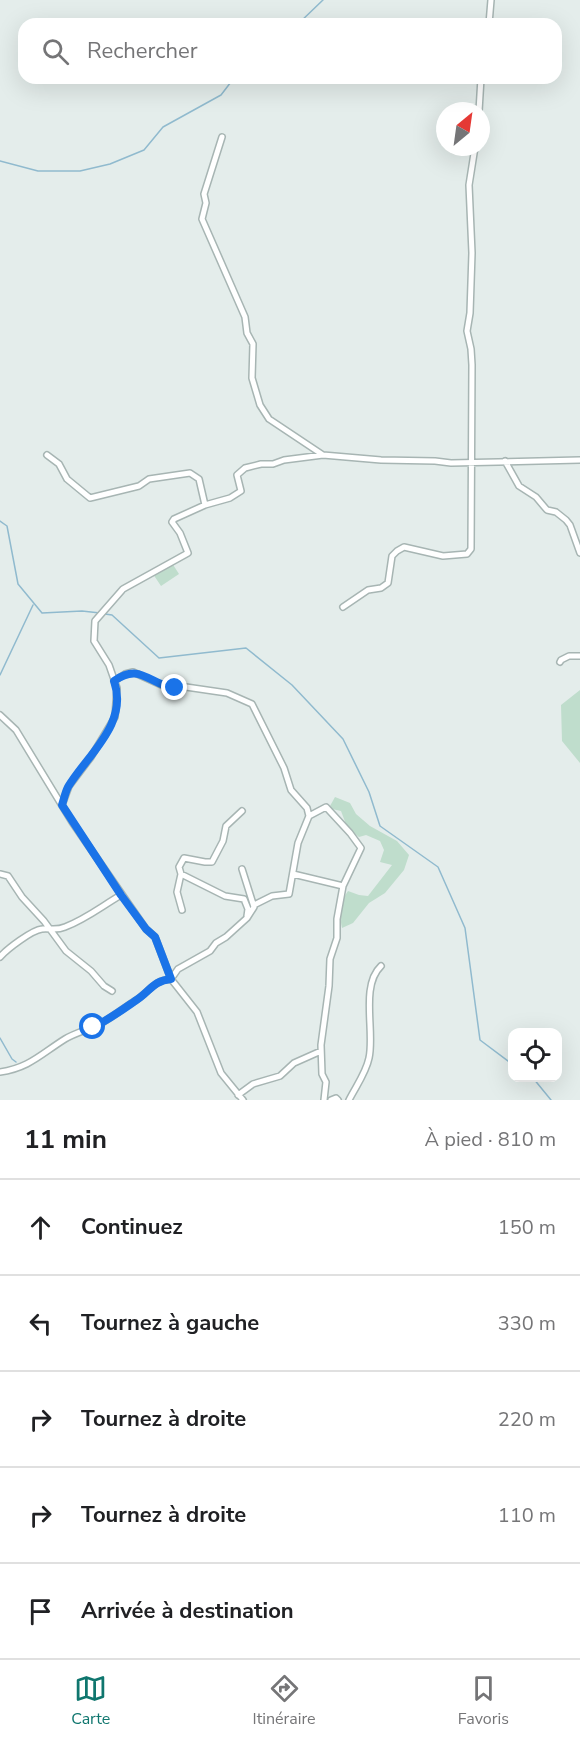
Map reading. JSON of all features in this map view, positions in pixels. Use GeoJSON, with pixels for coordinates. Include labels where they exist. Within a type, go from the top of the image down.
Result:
{"type":"FeatureCollection","features":[{"type":"Feature","properties":{"kind":"street"},"geometry":{"type":"LineString","coordinates":[[490,18],[491,0]]}},
{"type":"Feature","properties":{"kind":"street"},"geometry":{"type":"LineString","coordinates":[[480,102],[481,84]]}},
{"type":"Feature","properties":{"kind":"street"},"geometry":{"type":"LineString","coordinates":[[222,136],[204,194],[206,203],[202,219],[245,317],[247,333],[253,344],[252,378],[260,405],[269,419],[323,455]]}},
{"type":"Feature","properties":{"kind":"street"},"geometry":{"type":"LineString","coordinates":[[343,607],[368,590],[381,588],[388,583],[392,556],[404,547],[442,556],[466,554],[471,549],[471,349],[467,331],[470,313],[472,253],[469,185],[474,156]]}},
{"type":"Feature","properties":{"kind":"street"},"geometry":{"type":"LineString","coordinates":[[47,455],[59,464],[67,479],[90,498],[139,486],[149,479],[190,473],[199,479],[205,505]]}},
{"type":"Feature","properties":{"kind":"street"},"geometry":{"type":"LineString","coordinates":[[62,805],[69,786],[91,757],[115,717],[117,688],[109,665],[94,641],[95,621],[123,589],[188,553],[180,533],[172,522],[174,519],[205,505],[230,498],[241,491],[237,475],[245,468],[273,464],[284,459],[323,455],[451,463],[580,460]]}},
{"type":"Feature","properties":{"kind":"street"},"geometry":{"type":"LineString","coordinates":[[505,461],[519,486],[536,497],[547,510],[556,512],[566,520],[580,553]]}},
{"type":"Feature","properties":{"kind":"street"},"geometry":{"type":"LineString","coordinates":[[560,662],[569,656],[580,656]]}},
{"type":"Feature","properties":{"kind":"street"},"geometry":{"type":"LineString","coordinates":[[114,681],[133,672],[166,687],[186,687],[227,693],[252,704],[284,768],[291,790],[307,808],[309,816],[298,843],[289,894],[272,896],[254,905],[247,918],[226,937],[216,943],[210,951],[177,969],[171,979]]}},
{"type":"Feature","properties":{"kind":"street"},"geometry":{"type":"LineString","coordinates":[[0,715],[16,730],[121,895],[146,929],[155,937],[171,979],[197,1012],[221,1073],[240,1098],[253,1083],[280,1076],[294,1063],[321,1051]]}},
{"type":"Feature","properties":{"kind":"street"},"geometry":{"type":"LineString","coordinates":[[309,816],[326,807],[361,848],[343,886],[337,919],[337,938],[330,959],[321,1051],[322,1074],[326,1082],[324,1100]]}},
{"type":"Feature","properties":{"kind":"street"},"geometry":{"type":"LineString","coordinates":[[182,910],[177,892],[181,874],[178,867],[184,858],[212,862],[223,841],[226,826],[242,811]]}},
{"type":"Feature","properties":{"kind":"street"},"geometry":{"type":"LineString","coordinates":[[242,869],[254,905]]}},
{"type":"Feature","properties":{"kind":"street"},"geometry":{"type":"LineString","coordinates":[[0,874],[8,876],[66,951],[112,991]]}},
{"type":"Feature","properties":{"kind":"street"},"geometry":{"type":"LineString","coordinates":[[181,874],[225,896],[244,899],[248,909],[247,918]]}},
{"type":"Feature","properties":{"kind":"street"},"geometry":{"type":"LineString","coordinates":[[293,874],[343,886]]}},
{"type":"Feature","properties":{"kind":"street"},"geometry":{"type":"LineString","coordinates":[[0,957],[36,931],[44,928],[57,930],[87,918],[121,895]]}},
{"type":"Feature","properties":{"kind":"street"},"geometry":{"type":"LineString","coordinates":[[349,1100],[366,1069],[370,1054],[369,1005],[372,983],[381,966]]}},
{"type":"Feature","properties":{"kind":"street"},"geometry":{"type":"LineString","coordinates":[[0,1071],[12,1071],[23,1067],[65,1039],[104,1022],[135,1002],[161,980],[171,979]]}},
{"type":"Feature","properties":{"kind":"street"},"geometry":{"type":"LineString","coordinates":[[331,1100],[336,1098],[338,1100]]}},
{"type":"Feature","properties":{"kind":"green space"},"geometry":{"type":"Polygon","coordinates":[[[170,560],[179,574],[161,586],[151,571],[170,560]]]}},
{"type":"Feature","properties":{"kind":"green space"},"geometry":{"type":"Polygon","coordinates":[[[580,690],[580,763],[562,741],[561,705],[580,690]]]}},
{"type":"Feature","properties":{"kind":"green space"},"geometry":{"type":"Polygon","coordinates":[[[335,797],[350,803],[356,814],[370,826],[397,841],[409,855],[404,870],[385,893],[369,903],[353,923],[342,928],[341,908],[348,891],[368,896],[392,865],[380,862],[384,850],[380,841],[366,835],[359,837],[347,827],[341,811],[332,809],[330,806],[335,797]]]}},
{"type":"Feature","properties":{"kind":"waterway"},"geometry":{"type":"LineString","coordinates":[[304,18],[323,0]]}},
{"type":"Feature","properties":{"kind":"waterway"},"geometry":{"type":"LineString","coordinates":[[0,161],[38,171],[80,171],[110,164],[144,150],[163,127],[221,95],[229,84]]}},
{"type":"Feature","properties":{"kind":"waterway"},"geometry":{"type":"LineString","coordinates":[[0,521],[7,526],[18,584],[42,613],[82,611],[100,613]]}},
{"type":"Feature","properties":{"kind":"waterway"},"geometry":{"type":"LineString","coordinates":[[0,675],[33,605]]}},
{"type":"Feature","properties":{"kind":"waterway"},"geometry":{"type":"LineString","coordinates":[[105,614],[112,615],[159,658],[246,648],[292,685],[343,739],[369,792],[380,826],[438,867],[465,928],[480,1040],[508,1061]]}},
{"type":"Feature","properties":{"kind":"waterway"},"geometry":{"type":"LineString","coordinates":[[0,1038],[16,1062]]}},
{"type":"Feature","properties":{"kind":"waterway"},"geometry":{"type":"LineString","coordinates":[[536,1082],[551,1100]]}},
{"type":"Feature","properties":{"kind":"route"},"geometry":{"type":"LineString","coordinates":[[93,1027],[135,1002],[154,984],[161,980],[171,979],[155,937],[146,929],[121,895],[62,805],[69,786],[105,737],[115,717],[117,688],[114,681],[133,672],[166,687],[175,688]]}}]}
